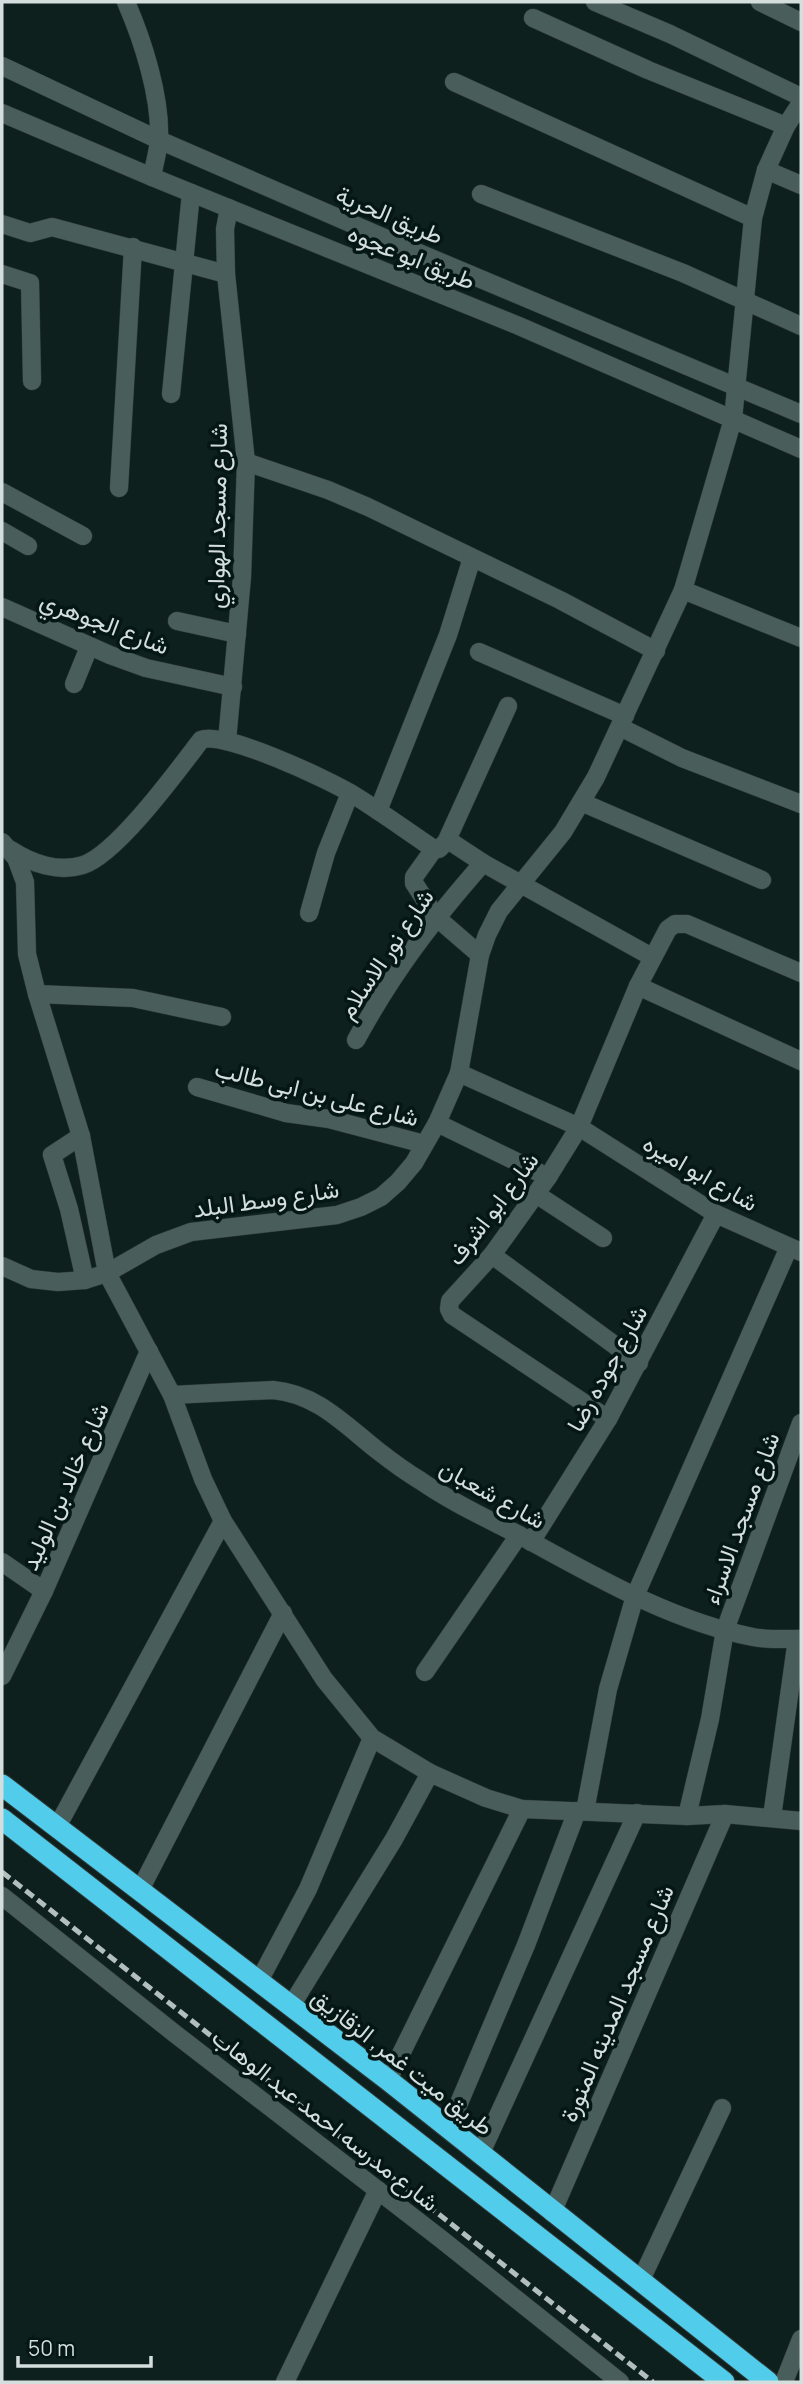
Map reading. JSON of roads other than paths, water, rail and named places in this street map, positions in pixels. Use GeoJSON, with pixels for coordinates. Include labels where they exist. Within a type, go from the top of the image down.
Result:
{"type":"FeatureCollection","features":[{"type":"Feature","properties":{"kind":"highway","name":"طريق ميت غمر, الزقازيق"},"geometry":{"type":"LineString","coordinates":[[2,1785],[388,2080],[768,2382]]}},
{"type":"Feature","properties":{"kind":"highway"},"geometry":{"type":"LineString","coordinates":[[2,1819],[724,2382]]}},
{"type":"Feature","properties":{"kind":"street"},"geometry":{"type":"LineString","coordinates":[[127,2],[152,80],[159,139],[152,177]]}},
{"type":"Feature","properties":{"kind":"street"},"geometry":{"type":"LineString","coordinates":[[595,2],[670,34],[801,97]]}},
{"type":"Feature","properties":{"kind":"street"},"geometry":{"type":"LineString","coordinates":[[760,2],[801,22]]}},
{"type":"Feature","properties":{"kind":"street"},"geometry":{"type":"LineString","coordinates":[[533,18],[648,70],[786,126]]}},
{"type":"Feature","properties":{"kind":"street","name":"طريق الحرية"},"geometry":{"type":"LineString","coordinates":[[2,66],[159,139],[419,253],[801,414]]}},
{"type":"Feature","properties":{"kind":"street"},"geometry":{"type":"LineString","coordinates":[[454,82],[752,218]]}},
{"type":"Feature","properties":{"kind":"street","name":"شارع وسط البلد"},"geometry":{"type":"LineString","coordinates":[[3,1271],[32,1279],[58,1282],[85,1280],[107,1273],[156,1245],[191,1232],[326,1217],[361,1207],[381,1197],[398,1182],[424,1144],[437,1123],[459,1073],[480,956],[487,935],[499,911],[563,832],[596,777],[683,590],[733,419],[752,218],[766,170],[786,126],[801,103]]}},
{"type":"Feature","properties":{"kind":"street","name":"طريق ابو عجوه"},"geometry":{"type":"LineString","coordinates":[[2,113],[519,326],[801,449]]}},
{"type":"Feature","properties":{"kind":"street"},"geometry":{"type":"LineString","coordinates":[[766,170],[801,185]]}},
{"type":"Feature","properties":{"kind":"street"},"geometry":{"type":"LineString","coordinates":[[171,394],[191,193]]}},
{"type":"Feature","properties":{"kind":"street"},"geometry":{"type":"LineString","coordinates":[[481,194],[682,273],[801,326]]}},
{"type":"Feature","properties":{"kind":"street","name":"شارع مسجد الهواري"},"geometry":{"type":"LineString","coordinates":[[227,741],[242,577],[246,462],[226,274],[225,229],[229,208]]}},
{"type":"Feature","properties":{"kind":"street"},"geometry":{"type":"LineString","coordinates":[[2,224],[30,233],[52,227],[226,274]]}},
{"type":"Feature","properties":{"kind":"street"},"geometry":{"type":"LineString","coordinates":[[119,488],[133,247]]}},
{"type":"Feature","properties":{"kind":"street"},"geometry":{"type":"LineString","coordinates":[[2,274],[30,283],[32,381]]}},
{"type":"Feature","properties":{"kind":"street"},"geometry":{"type":"LineString","coordinates":[[246,462],[328,490],[560,600],[656,651]]}},
{"type":"Feature","properties":{"kind":"street"},"geometry":{"type":"LineString","coordinates":[[2,492],[83,536]]}},
{"type":"Feature","properties":{"kind":"street"},"geometry":{"type":"LineString","coordinates":[[2,531],[28,546]]}},
{"type":"Feature","properties":{"kind":"street"},"geometry":{"type":"LineString","coordinates":[[378,811],[447,635],[472,558]]}},
{"type":"Feature","properties":{"kind":"street"},"geometry":{"type":"LineString","coordinates":[[683,590],[801,638]]}},
{"type":"Feature","properties":{"kind":"street","name":"شارع الجوهري"},"geometry":{"type":"LineString","coordinates":[[2,607],[89,647],[146,667],[233,687]]}},
{"type":"Feature","properties":{"kind":"street"},"geometry":{"type":"LineString","coordinates":[[177,621],[237,634]]}},
{"type":"Feature","properties":{"kind":"street"},"geometry":{"type":"LineString","coordinates":[[74,684],[89,647]]}},
{"type":"Feature","properties":{"kind":"street"},"geometry":{"type":"LineString","coordinates":[[479,652],[622,722],[682,758],[801,804]]}},
{"type":"Feature","properties":{"kind":"street"},"geometry":{"type":"LineString","coordinates":[[480,956],[436,917],[412,880],[440,844],[508,706]]}},
{"type":"Feature","properties":{"kind":"street"},"geometry":{"type":"LineString","coordinates":[[5,845],[26,860],[44,865],[83,865],[97,857],[133,823],[162,792],[201,740],[210,737],[312,774],[440,844],[483,863],[652,957]]}},
{"type":"Feature","properties":{"kind":"street"},"geometry":{"type":"LineString","coordinates":[[309,913],[326,853],[350,793]]}},
{"type":"Feature","properties":{"kind":"street"},"geometry":{"type":"LineString","coordinates":[[581,802],[762,880]]}},
{"type":"Feature","properties":{"kind":"street"},"geometry":{"type":"LineString","coordinates":[[5,845],[16,858],[25,883],[27,954],[82,1136],[107,1273],[172,1395],[203,1479],[223,1521],[324,1679],[372,1738],[430,1773],[486,1798],[522,1809],[687,1816],[725,1814],[801,1821]]}},
{"type":"Feature","properties":{"kind":"street","name":"شارع نور الاسلام"},"geometry":{"type":"LineString","coordinates":[[356,1041],[393,977],[436,917],[483,863]]}},
{"type":"Feature","properties":{"kind":"street","name":"شارع ابو اشرف"},"geometry":{"type":"LineString","coordinates":[[608,1419],[452,1315],[449,1310],[450,1301],[492,1255],[548,1177],[579,1127],[638,986],[668,929],[680,923],[687,924],[801,973]]}},
{"type":"Feature","properties":{"kind":"street"},"geometry":{"type":"LineString","coordinates":[[638,986],[801,1060]]}},
{"type":"Feature","properties":{"kind":"street","name":"شارع على بن ابى طالب"},"geometry":{"type":"LineString","coordinates":[[37,993],[133,998],[222,1017]]}},
{"type":"Feature","properties":{"kind":"street","name":"شارع ابو اميره"},"geometry":{"type":"LineString","coordinates":[[459,1073],[579,1127],[716,1214],[795,1250]]}},
{"type":"Feature","properties":{"kind":"street","name":"شارع على بن ابى طالب"},"geometry":{"type":"LineString","coordinates":[[197,1087],[286,1112],[329,1119],[424,1144]]}},
{"type":"Feature","properties":{"kind":"street"},"geometry":{"type":"LineString","coordinates":[[437,1123],[548,1177]]}},
{"type":"Feature","properties":{"kind":"street"},"geometry":{"type":"LineString","coordinates":[[82,1136],[52,1155],[69,1209],[85,1280]]}},
{"type":"Feature","properties":{"kind":"street"},"geometry":{"type":"LineString","coordinates":[[536,1194],[603,1238]]}},
{"type":"Feature","properties":{"kind":"street","name":"شارع جوده رضا"},"geometry":{"type":"LineString","coordinates":[[425,1672],[525,1539],[608,1419],[716,1214]]}},
{"type":"Feature","properties":{"kind":"street"},"geometry":{"type":"LineString","coordinates":[[448,2129],[581,1811],[608,1689],[635,1596],[795,1250]]}},
{"type":"Feature","properties":{"kind":"street"},"geometry":{"type":"LineString","coordinates":[[492,1255],[639,1363]]}},
{"type":"Feature","properties":{"kind":"street","name":"شارع خالد بن الوليد"},"geometry":{"type":"LineString","coordinates":[[2,1676],[44,1591],[149,1351]]}},
{"type":"Feature","properties":{"kind":"street","name":"شارع شعبان"},"geometry":{"type":"LineString","coordinates":[[172,1395],[273,1390],[308,1398],[345,1422],[422,1483],[635,1596],[725,1630],[756,1637],[799,1639]]}},
{"type":"Feature","properties":{"kind":"street","name":"شارع مسجد الاسراء"},"geometry":{"type":"LineString","coordinates":[[687,1816],[710,1719],[725,1630],[801,1423]]}},
{"type":"Feature","properties":{"kind":"street"},"geometry":{"type":"LineString","coordinates":[[57,1827],[223,1521]]}},
{"type":"Feature","properties":{"kind":"street"},"geometry":{"type":"LineString","coordinates":[[2,1562],[44,1591]]}},
{"type":"Feature","properties":{"kind":"street"},"geometry":{"type":"LineString","coordinates":[[140,1890],[282,1613]]}},
{"type":"Feature","properties":{"kind":"street"},"geometry":{"type":"LineString","coordinates":[[772,1817],[799,1639]]}},
{"type":"Feature","properties":{"kind":"street"},"geometry":{"type":"LineString","coordinates":[[259,1981],[308,1889],[372,1738]]}},
{"type":"Feature","properties":{"kind":"street"},"geometry":{"type":"LineString","coordinates":[[291,2006],[394,1839],[430,1773]]}},
{"type":"Feature","properties":{"kind":"street"},"geometry":{"type":"LineString","coordinates":[[388,2080],[522,1809]]}},
{"type":"Feature","properties":{"kind":"street"},"geometry":{"type":"LineString","coordinates":[[480,2155],[637,1813]]}},
{"type":"Feature","properties":{"kind":"street","name":"شارع مسجد المدينه المنورة"},"geometry":{"type":"LineString","coordinates":[[552,2213],[725,1814]]}},
{"type":"Feature","properties":{"kind":"street","name":"شارع مدرسه احمد عبد الوهاب"},"geometry":{"type":"LineString","coordinates":[[2,1896],[620,2382]]}},
{"type":"Feature","properties":{"kind":"street"},"geometry":{"type":"LineString","coordinates":[[640,2282],[722,2108]]}},
{"type":"Feature","properties":{"kind":"street"},"geometry":{"type":"LineString","coordinates":[[285,2382],[378,2190]]}},
{"type":"Feature","properties":{"kind":"street"},"geometry":{"type":"LineString","coordinates":[[785,2382],[801,2339]]}},
{"type":"Feature","properties":{"kind":"railway"},"geometry":{"type":"LineString","coordinates":[[2,1872],[653,2382]]}}]}
